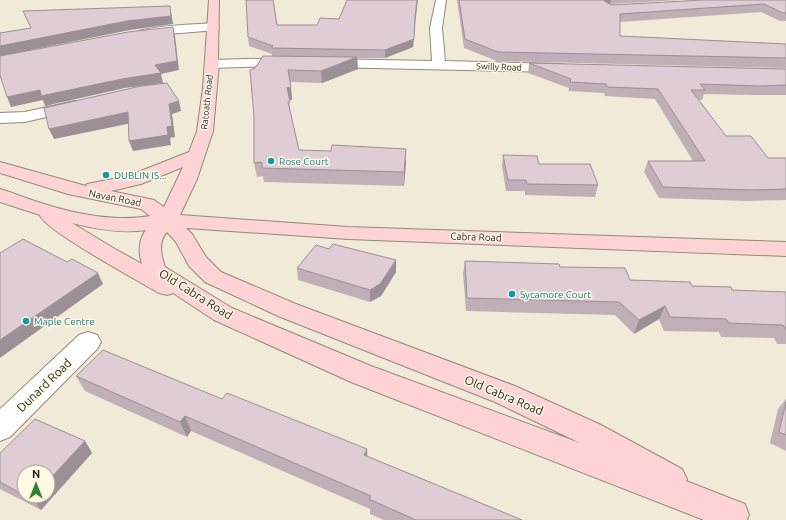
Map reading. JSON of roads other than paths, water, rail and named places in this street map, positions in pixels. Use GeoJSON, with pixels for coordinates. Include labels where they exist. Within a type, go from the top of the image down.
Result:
{"type":"FeatureCollection","features":[{"type":"Feature","properties":{"kind":"main road","name":"Ratoath Road"},"geometry":{"type":"LineString","coordinates":[[167,220],[190,173],[205,131],[212,64],[211,57],[214,0]]}},
{"type":"Feature","properties":{"kind":"main road"},"geometry":{"type":"LineString","coordinates":[[75,190],[117,185],[144,178],[197,155]]}},
{"type":"Feature","properties":{"kind":"main road","name":"Navan Road"},"geometry":{"type":"LineString","coordinates":[[0,167],[75,190],[147,204],[167,220]]}},
{"type":"Feature","properties":{"kind":"main road"},"geometry":{"type":"LineString","coordinates":[[0,195],[36,208],[86,220],[111,224],[136,225],[167,220]]}},
{"type":"Feature","properties":{"kind":"main road"},"geometry":{"type":"LineString","coordinates":[[36,208],[76,235],[133,270],[224,314]]}},
{"type":"Feature","properties":{"kind":"main road","name":"Cabra Road"},"geometry":{"type":"LineString","coordinates":[[167,220],[348,233],[786,249]]}},
{"type":"Feature","properties":{"kind":"main road","name":"Old Cabra Road"},"geometry":{"type":"LineString","coordinates":[[167,220],[185,239],[197,260],[213,277],[287,310],[505,394],[591,434],[738,517],[361,374],[224,314],[156,271],[150,256],[152,236],[167,220]]}},
{"type":"Feature","properties":{"kind":"street"},"geometry":{"type":"LineString","coordinates":[[439,65],[436,28],[441,0]]}},
{"type":"Feature","properties":{"kind":"street"},"geometry":{"type":"LineString","coordinates":[[130,36],[168,30],[213,27]]}},
{"type":"Feature","properties":{"kind":"street","name":"Swilly Road"},"geometry":{"type":"LineString","coordinates":[[212,64],[309,63],[575,69]]}},
{"type":"Feature","properties":{"kind":"street"},"geometry":{"type":"LineString","coordinates":[[0,118],[25,117],[92,102]]}},
{"type":"Feature","properties":{"kind":"street","name":"Dunard Road"},"geometry":{"type":"LineString","coordinates":[[0,428],[88,342]]}},
{"type":"Feature","properties":{"kind":"place","name":"Rose Court"},"geometry":{"type":"Point","coordinates":[271,161]}},
{"type":"Feature","properties":{"kind":"place","name":"DUBLIN IS..."},"geometry":{"type":"Point","coordinates":[106,175]}},
{"type":"Feature","properties":{"kind":"place","name":"Sycamore Court"},"geometry":{"type":"Point","coordinates":[512,294]}},
{"type":"Feature","properties":{"kind":"place","name":"Maple Centre"},"geometry":{"type":"Point","coordinates":[26,321]}}]}
